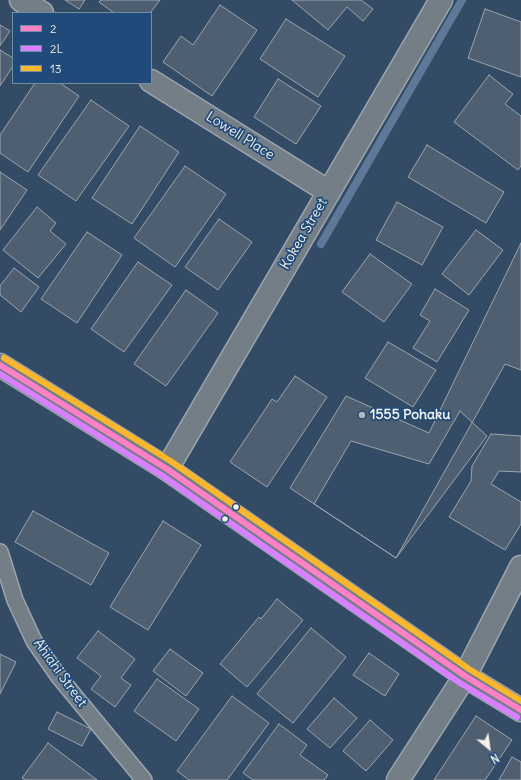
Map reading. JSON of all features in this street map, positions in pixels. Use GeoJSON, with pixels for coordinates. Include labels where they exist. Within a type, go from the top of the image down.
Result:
{"type":"FeatureCollection","features":[{"type":"Feature","properties":{"kind":"street"},"geometry":{"type":"LineString","coordinates":[[22,0],[40,12]]}},
{"type":"Feature","properties":{"kind":"street","name":"Kokea Street"},"geometry":{"type":"LineString","coordinates":[[167,469],[441,0]]}},
{"type":"Feature","properties":{"kind":"street","name":"Lowell Place"},"geometry":{"type":"LineString","coordinates":[[152,82],[329,192]]}},
{"type":"Feature","properties":{"kind":"street"},"geometry":{"type":"LineString","coordinates":[[0,365],[167,469],[465,676],[521,710]]}},
{"type":"Feature","properties":{"kind":"street"},"geometry":{"type":"LineString","coordinates":[[398,780],[465,676],[521,567]]}},
{"type":"Feature","properties":{"kind":"lane","name":"Ahiahi Street"},"geometry":{"type":"LineString","coordinates":[[0,552],[15,600],[34,641],[59,677],[144,780]]}},
{"type":"Feature","properties":{"kind":"building"},"geometry":{"type":"Polygon","coordinates":[[[65,0],[85,0],[79,9],[65,0]]]}},
{"type":"Feature","properties":{"kind":"building"},"geometry":{"type":"Polygon","coordinates":[[[101,0],[160,0],[151,12],[113,12],[99,2],[101,0]]]}},
{"type":"Feature","properties":{"kind":"building"},"geometry":{"type":"Polygon","coordinates":[[[292,0],[361,0],[373,9],[363,21],[347,7],[328,30],[292,0]]]}},
{"type":"Feature","properties":{"kind":"building"},"geometry":{"type":"Polygon","coordinates":[[[220,5],[257,30],[212,96],[163,62],[181,36],[193,45],[220,5]]]}},
{"type":"Feature","properties":{"kind":"building"},"geometry":{"type":"Polygon","coordinates":[[[485,9],[521,22],[521,77],[468,58],[485,9]]]}},
{"type":"Feature","properties":{"kind":"building"},"geometry":{"type":"Polygon","coordinates":[[[286,19],[345,56],[318,97],[260,59],[286,19]]]}},
{"type":"Feature","properties":{"kind":"building"},"geometry":{"type":"Polygon","coordinates":[[[0,25],[10,31],[0,46],[0,25]]]}},
{"type":"Feature","properties":{"kind":"building"},"geometry":{"type":"Polygon","coordinates":[[[0,50],[12,57],[12,68],[0,86],[0,50]]]}},
{"type":"Feature","properties":{"kind":"building"},"geometry":{"type":"Polygon","coordinates":[[[489,75],[513,94],[505,104],[521,116],[521,166],[518,170],[454,122],[489,75]]]}},
{"type":"Feature","properties":{"kind":"building"},"geometry":{"type":"Polygon","coordinates":[[[278,79],[321,106],[296,144],[254,117],[278,79]]]}},
{"type":"Feature","properties":{"kind":"building"},"geometry":{"type":"Polygon","coordinates":[[[34,84],[61,84],[79,96],[28,172],[0,153],[0,135],[34,84]]]}},
{"type":"Feature","properties":{"kind":"building"},"geometry":{"type":"Polygon","coordinates":[[[91,100],[129,126],[76,201],[38,175],[91,100]]]}},
{"type":"Feature","properties":{"kind":"building"},"geometry":{"type":"Polygon","coordinates":[[[140,126],[179,152],[132,224],[92,198],[140,126]]]}},
{"type":"Feature","properties":{"kind":"building"},"geometry":{"type":"Polygon","coordinates":[[[427,145],[504,192],[486,223],[408,177],[427,145]]]}},
{"type":"Feature","properties":{"kind":"building"},"geometry":{"type":"Polygon","coordinates":[[[185,166],[226,194],[175,267],[134,238],[185,166]]]}},
{"type":"Feature","properties":{"kind":"building"},"geometry":{"type":"Polygon","coordinates":[[[0,172],[27,190],[0,230],[0,172]]]}},
{"type":"Feature","properties":{"kind":"building"},"geometry":{"type":"Polygon","coordinates":[[[397,202],[443,227],[422,265],[376,240],[397,202]]]}},
{"type":"Feature","properties":{"kind":"building"},"geometry":{"type":"Polygon","coordinates":[[[37,207],[56,223],[50,231],[66,244],[38,278],[3,250],[37,207]]]}},
{"type":"Feature","properties":{"kind":"building"},"geometry":{"type":"Polygon","coordinates":[[[219,219],[252,242],[218,290],[185,267],[219,219]]]}},
{"type":"Feature","properties":{"kind":"building"},"geometry":{"type":"Polygon","coordinates":[[[476,230],[503,250],[469,295],[442,274],[476,230]]]}},
{"type":"Feature","properties":{"kind":"building"},"geometry":{"type":"Polygon","coordinates":[[[87,232],[122,255],[77,323],[41,299],[87,232]]]}},
{"type":"Feature","properties":{"kind":"building","name":"1555 Pohaku"},"geometry":{"type":"Polygon","coordinates":[[[521,243],[521,370],[505,364],[396,558],[290,488],[346,396],[429,433],[521,243]]]}},
{"type":"Feature","properties":{"kind":"building"},"geometry":{"type":"Polygon","coordinates":[[[370,254],[412,284],[384,322],[342,292],[370,254]]]}},
{"type":"Feature","properties":{"kind":"building"},"geometry":{"type":"Polygon","coordinates":[[[138,262],[172,285],[124,352],[91,329],[138,262]]]}},
{"type":"Feature","properties":{"kind":"building"},"geometry":{"type":"Polygon","coordinates":[[[14,268],[39,287],[21,312],[0,295],[0,286],[14,268]]]}},
{"type":"Feature","properties":{"kind":"building"},"geometry":{"type":"Polygon","coordinates":[[[435,289],[469,310],[437,362],[413,348],[430,321],[420,315],[435,289]]]}},
{"type":"Feature","properties":{"kind":"building"},"geometry":{"type":"Polygon","coordinates":[[[186,290],[218,313],[166,386],[134,364],[186,290]]]}},
{"type":"Feature","properties":{"kind":"building"},"geometry":{"type":"Polygon","coordinates":[[[388,342],[436,370],[413,407],[365,378],[388,342]]]}},
{"type":"Feature","properties":{"kind":"building"},"geometry":{"type":"Polygon","coordinates":[[[295,376],[327,397],[267,487],[230,462],[272,399],[277,402],[295,376]]]}},
{"type":"Feature","properties":{"kind":"building"},"geometry":{"type":"Polygon","coordinates":[[[460,411],[487,436],[396,558],[314,504],[351,441],[429,464],[460,411]]]}},
{"type":"Feature","properties":{"kind":"building"},"geometry":{"type":"Polygon","coordinates":[[[491,434],[521,436],[521,472],[499,471],[491,484],[521,502],[521,524],[505,550],[449,517],[471,481],[472,466],[491,434]]]}},
{"type":"Feature","properties":{"kind":"building"},"geometry":{"type":"Polygon","coordinates":[[[33,511],[109,553],[91,585],[15,542],[33,511]]]}},
{"type":"Feature","properties":{"kind":"building"},"geometry":{"type":"Polygon","coordinates":[[[163,521],[201,545],[148,630],[110,607],[163,521]]]}},
{"type":"Feature","properties":{"kind":"building"},"geometry":{"type":"Polygon","coordinates":[[[277,599],[303,620],[247,687],[220,664],[259,617],[261,619],[277,599]]]}},
{"type":"Feature","properties":{"kind":"building"},"geometry":{"type":"Polygon","coordinates":[[[311,628],[346,657],[293,723],[257,694],[311,628]]]}},
{"type":"Feature","properties":{"kind":"building"},"geometry":{"type":"Polygon","coordinates":[[[98,631],[135,659],[121,678],[131,685],[115,707],[91,689],[101,676],[77,658],[98,631]]]}},
{"type":"Feature","properties":{"kind":"building"},"geometry":{"type":"Polygon","coordinates":[[[170,649],[203,673],[186,696],[153,671],[170,649]]]}},
{"type":"Feature","properties":{"kind":"building"},"geometry":{"type":"Polygon","coordinates":[[[369,653],[399,674],[385,696],[353,675],[369,653]]]}},
{"type":"Feature","properties":{"kind":"building"},"geometry":{"type":"Polygon","coordinates":[[[0,654],[16,662],[0,694],[0,654]]]}},
{"type":"Feature","properties":{"kind":"building"},"geometry":{"type":"Polygon","coordinates":[[[157,679],[199,709],[176,741],[134,711],[157,679]]]}},
{"type":"Feature","properties":{"kind":"building"},"geometry":{"type":"Polygon","coordinates":[[[232,696],[269,723],[227,780],[189,780],[177,771],[232,696]]]}},
{"type":"Feature","properties":{"kind":"building"},"geometry":{"type":"Polygon","coordinates":[[[334,698],[357,718],[330,748],[307,729],[334,698]]]}},
{"type":"Feature","properties":{"kind":"building"},"geometry":{"type":"Polygon","coordinates":[[[57,712],[91,729],[82,746],[48,729],[57,712]]]}},
{"type":"Feature","properties":{"kind":"building"},"geometry":{"type":"Polygon","coordinates":[[[476,716],[512,740],[485,780],[434,780],[476,716]]]}},
{"type":"Feature","properties":{"kind":"building"},"geometry":{"type":"Polygon","coordinates":[[[370,720],[393,740],[366,771],[343,751],[370,720]]]}},
{"type":"Feature","properties":{"kind":"building"},"geometry":{"type":"Polygon","coordinates":[[[279,724],[307,745],[300,755],[328,775],[324,780],[253,780],[243,773],[279,724]]]}},
{"type":"Feature","properties":{"kind":"building"},"geometry":{"type":"Polygon","coordinates":[[[48,743],[97,780],[25,780],[22,778],[48,743]]]}},
{"type":"Feature","properties":{"kind":"building"},"geometry":{"type":"Polygon","coordinates":[[[512,757],[521,762],[521,780],[499,780],[512,757]]]}},
{"type":"Feature","properties":{"kind":"waterway"},"geometry":{"type":"LineString","coordinates":[[321,244],[462,0]]}},
{"type":"Feature","properties":{"kind":"transit line","name":"13"},"geometry":{"type":"LineString","coordinates":[[4,358],[172,462],[469,669],[521,701]]}},
{"type":"Feature","properties":{"kind":"transit line","name":"2"},"geometry":{"type":"LineString","coordinates":[[0,365],[167,469],[465,676],[521,710]]}},
{"type":"Feature","properties":{"kind":"transit line","name":"2L"},"geometry":{"type":"LineString","coordinates":[[0,374],[163,476],[460,683],[517,717]]}},
{"type":"Feature","properties":{"kind":"place","name":"1555 Pohaku"},"geometry":{"type":"Point","coordinates":[362,415]}}]}
